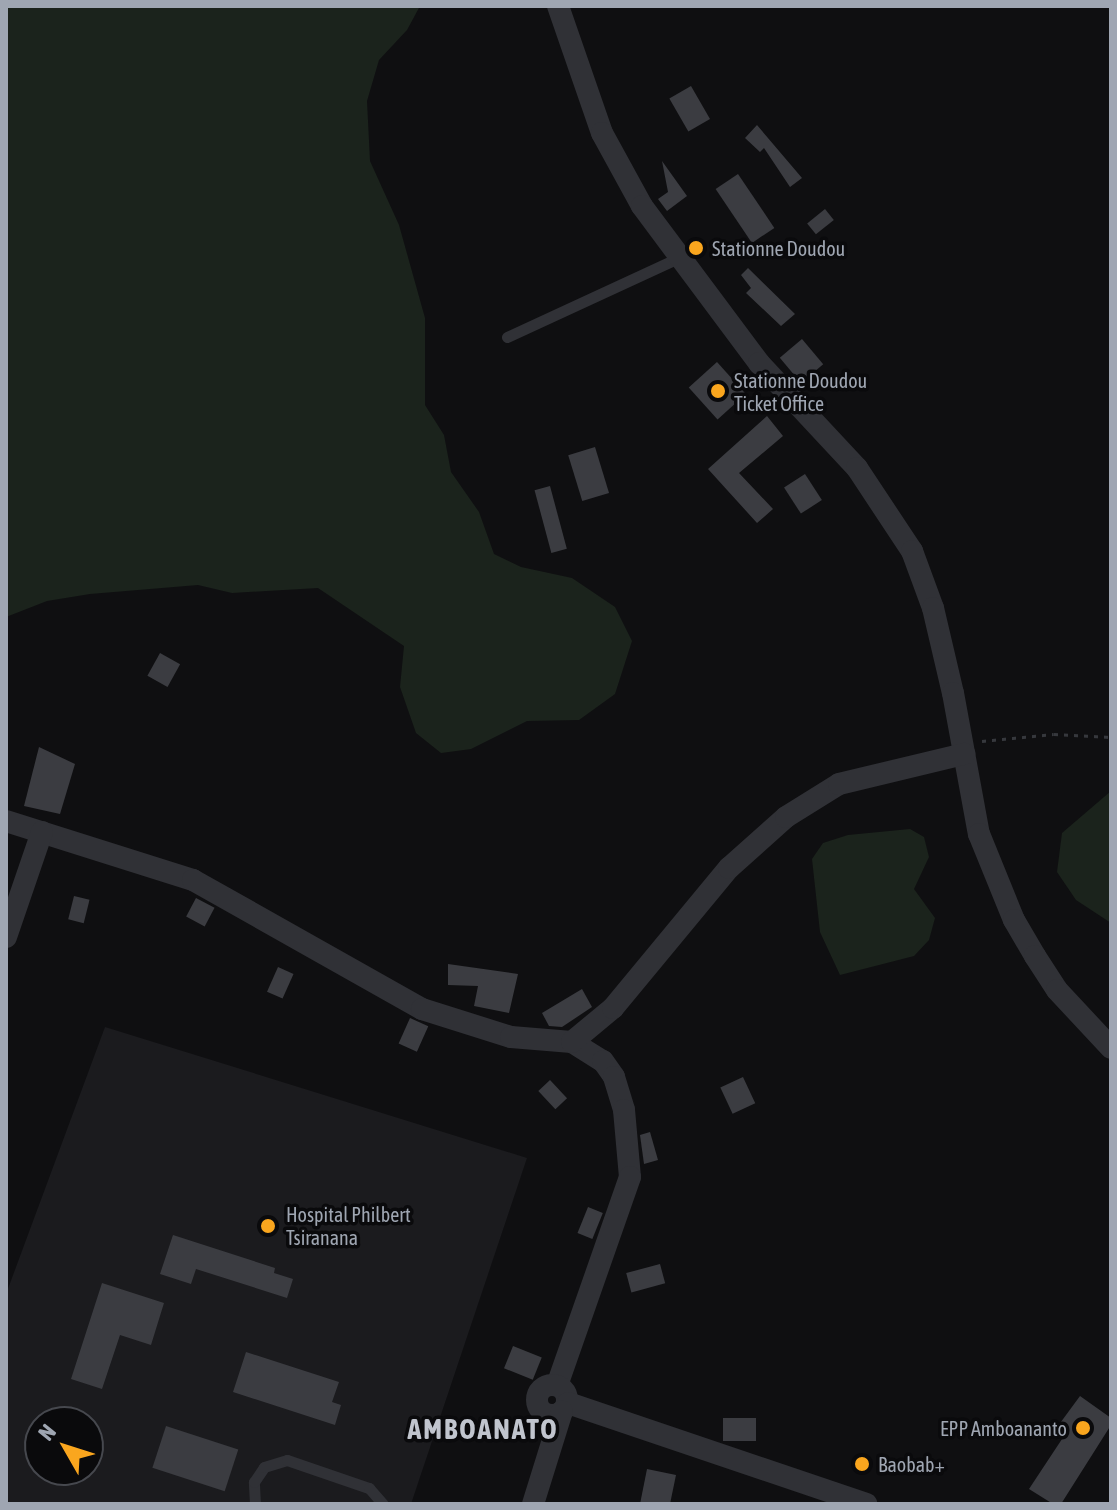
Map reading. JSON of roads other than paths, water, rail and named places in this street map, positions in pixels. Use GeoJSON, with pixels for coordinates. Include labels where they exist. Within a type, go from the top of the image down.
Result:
{"type":"FeatureCollection","features":[{"type":"Feature","properties":{"kind":"street"},"geometry":{"type":"LineString","coordinates":[[558,6],[609,148],[680,257],[759,363],[857,468],[893,516],[933,608],[979,834],[1014,920],[1057,990],[1111,1048]]}},
{"type":"Feature","properties":{"kind":"street"},"geometry":{"type":"LineString","coordinates":[[572,1042],[613,1008],[729,868],[786,817],[839,784],[963,748]]}},
{"type":"Feature","properties":{"kind":"street"},"geometry":{"type":"LineString","coordinates":[[6,821],[193,880],[422,1009],[511,1037],[572,1042],[603,1061],[614,1077],[624,1110],[630,1177],[533,1504]]}},
{"type":"Feature","properties":{"kind":"street"},"geometry":{"type":"LineString","coordinates":[[6,937],[42,832]]}},
{"type":"Feature","properties":{"kind":"street"},"geometry":{"type":"LineString","coordinates":[[562,1400],[866,1504]]}},
{"type":"Feature","properties":{"kind":"lane"},"geometry":{"type":"LineString","coordinates":[[507,337],[680,257]]}},
{"type":"Feature","properties":{"kind":"lane"},"geometry":{"type":"LineString","coordinates":[[255,1504],[254,1482],[264,1467],[287,1460],[369,1488],[383,1504]]}},
{"type":"Feature","properties":{"kind":"place","name":"Stationne Doudou"},"geometry":{"type":"Point","coordinates":[696,248]}},
{"type":"Feature","properties":{"kind":"place","name":"Stationne Doudou Ticket Office"},"geometry":{"type":"Point","coordinates":[718,391]}},
{"type":"Feature","properties":{"kind":"place","name":"Hospital Philbert Tsiranana"},"geometry":{"type":"Point","coordinates":[268,1226]}},
{"type":"Feature","properties":{"kind":"place","name":"EPP Amboananto"},"geometry":{"type":"Point","coordinates":[1083,1428]}},
{"type":"Feature","properties":{"kind":"place","name":"Baobab+"},"geometry":{"type":"Point","coordinates":[862,1464]}},
{"type":"Feature","properties":{"kind":"district","name":"AMBOANATO"},"geometry":{"type":"Point","coordinates":[483,1429]}}]}
